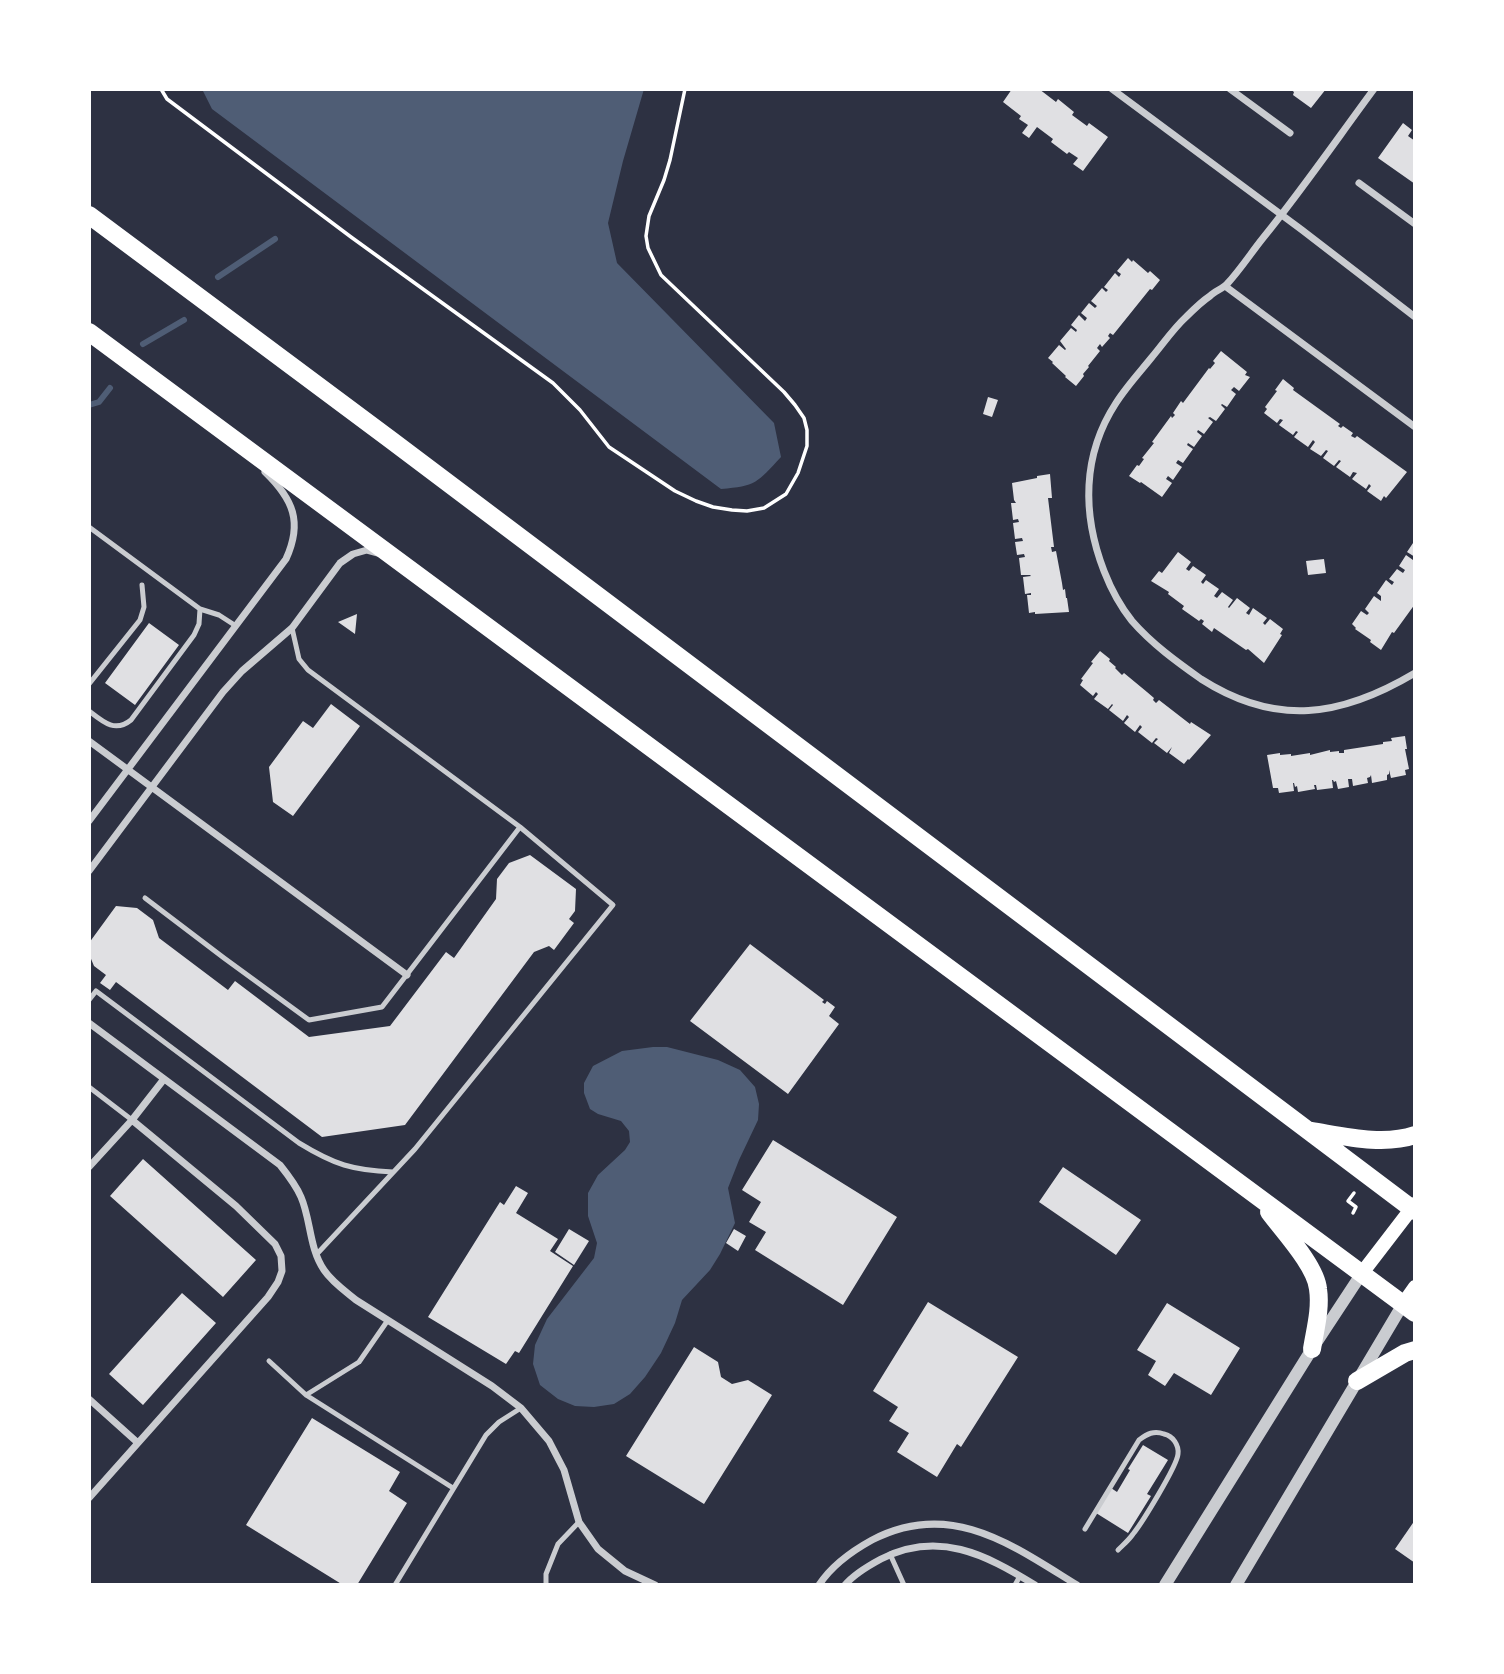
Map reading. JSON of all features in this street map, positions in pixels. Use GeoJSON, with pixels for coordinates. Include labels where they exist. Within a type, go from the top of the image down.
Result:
{"type":"FeatureCollection","features":[{"type":"Feature","properties":{"kind":"highway"},"geometry":{"type":"LineString","coordinates":[[89,215],[1414,1208]]}},
{"type":"Feature","properties":{"kind":"highway"},"geometry":{"type":"LineString","coordinates":[[89,332],[1409,1308]]}},
{"type":"Feature","properties":{"kind":"highway"},"geometry":{"type":"LineString","coordinates":[[1308,1130],[1356,1138],[1388,1139],[1415,1135]]}},
{"type":"Feature","properties":{"kind":"highway"},"geometry":{"type":"LineString","coordinates":[[1256,1195],[1317,1280],[1319,1293],[1312,1349]]}},
{"type":"Feature","properties":{"kind":"highway"},"geometry":{"type":"LineString","coordinates":[[1357,1381],[1415,1350]]}},
{"type":"Feature","properties":{"kind":"main road"},"geometry":{"type":"LineString","coordinates":[[1362,1273],[1414,1208]]}},
{"type":"Feature","properties":{"kind":"main road"},"geometry":{"type":"LineString","coordinates":[[1409,1308],[1415,1287]]}},
{"type":"Feature","properties":{"kind":"street"},"geometry":{"type":"LineString","coordinates":[[1112,89],[1415,317]]}},
{"type":"Feature","properties":{"kind":"street"},"geometry":{"type":"LineString","coordinates":[[1230,89],[1290,133]]}},
{"type":"Feature","properties":{"kind":"street"},"geometry":{"type":"LineString","coordinates":[[1374,89],[1282,215],[1226,286],[1210,295],[1172,332],[1116,402],[1097,440],[1090,469],[1088,500],[1099,556],[1115,596],[1132,621],[1153,643],[1223,692],[1269,709],[1309,710],[1348,704],[1391,687],[1415,673]]}},
{"type":"Feature","properties":{"kind":"street"},"geometry":{"type":"LineString","coordinates":[[1359,183],[1415,224]]}},
{"type":"Feature","properties":{"kind":"street"},"geometry":{"type":"LineString","coordinates":[[1226,286],[1415,427]]}},
{"type":"Feature","properties":{"kind":"street"},"geometry":{"type":"LineString","coordinates":[[89,821],[286,559],[292,546],[294,514],[286,499],[274,481],[232,439]]}},
{"type":"Feature","properties":{"kind":"street"},"geometry":{"type":"LineString","coordinates":[[89,871],[223,692],[242,671],[292,628],[340,563],[353,554],[366,550],[392,556]]}},
{"type":"Feature","properties":{"kind":"street"},"geometry":{"type":"LineString","coordinates":[[89,741],[407,975]]}},
{"type":"Feature","properties":{"kind":"street"},"geometry":{"type":"LineString","coordinates":[[89,1023],[280,1165],[302,1198],[316,1255],[324,1270],[356,1300],[492,1386],[521,1408],[549,1441],[564,1470],[579,1522],[598,1549],[625,1571],[655,1585]]}},
{"type":"Feature","properties":{"kind":"street"},"geometry":{"type":"LineString","coordinates":[[89,1167],[164,1079]]}},
{"type":"Feature","properties":{"kind":"street"},"geometry":{"type":"LineString","coordinates":[[89,1498],[268,1297],[282,1270],[281,1256],[275,1244],[236,1206],[131,1120]]}},
{"type":"Feature","properties":{"kind":"street"},"geometry":{"type":"LineString","coordinates":[[1165,1585],[1362,1273]]}},
{"type":"Feature","properties":{"kind":"street"},"geometry":{"type":"LineString","coordinates":[[1236,1585],[1357,1381],[1409,1308]]}},
{"type":"Feature","properties":{"kind":"street"},"geometry":{"type":"LineString","coordinates":[[89,1399],[138,1443]]}},
{"type":"Feature","properties":{"kind":"street"},"geometry":{"type":"LineString","coordinates":[[819,1585],[840,1562],[882,1535],[922,1525],[946,1524],[970,1528],[988,1535],[1031,1556],[1077,1585]]}},
{"type":"Feature","properties":{"kind":"street"},"geometry":{"type":"LineString","coordinates":[[845,1585],[871,1564],[890,1554],[943,1546],[967,1550],[988,1558],[1035,1585]]}},
{"type":"Feature","properties":{"kind":"lane"},"geometry":{"type":"LineString","coordinates":[[89,527],[200,609],[219,615],[236,626]]}},
{"type":"Feature","properties":{"kind":"lane"},"geometry":{"type":"LineString","coordinates":[[89,684],[140,620],[144,607],[142,585]]}},
{"type":"Feature","properties":{"kind":"lane"},"geometry":{"type":"LineString","coordinates":[[89,711],[106,724],[115,726],[125,725],[131,720],[194,635],[200,609]]}},
{"type":"Feature","properties":{"kind":"lane"},"geometry":{"type":"LineString","coordinates":[[292,628],[299,659],[308,670],[520,827],[613,905],[415,1149],[316,1255]]}},
{"type":"Feature","properties":{"kind":"lane"},"geometry":{"type":"LineString","coordinates":[[145,898],[310,1020],[382,1007],[520,827]]}},
{"type":"Feature","properties":{"kind":"lane"},"geometry":{"type":"LineString","coordinates":[[89,1000],[96,992],[299,1143],[319,1155],[337,1164],[362,1170],[393,1172]]}},
{"type":"Feature","properties":{"kind":"lane"},"geometry":{"type":"LineString","coordinates":[[89,1087],[131,1120]]}},
{"type":"Feature","properties":{"kind":"lane"},"geometry":{"type":"LineString","coordinates":[[306,1395],[359,1362],[388,1320]]}},
{"type":"Feature","properties":{"kind":"lane"},"geometry":{"type":"LineString","coordinates":[[269,1361],[306,1395],[453,1488]]}},
{"type":"Feature","properties":{"kind":"lane"},"geometry":{"type":"LineString","coordinates":[[394,1585],[486,1436],[499,1422],[521,1408]]}},
{"type":"Feature","properties":{"kind":"lane"},"geometry":{"type":"LineString","coordinates":[[1084,1529],[1139,1440],[1154,1432],[1170,1437],[1178,1449],[1176,1464],[1133,1534],[1118,1550]]}},
{"type":"Feature","properties":{"kind":"lane"},"geometry":{"type":"LineString","coordinates":[[546,1585],[546,1574],[558,1544],[579,1522]]}},
{"type":"Feature","properties":{"kind":"lane"},"geometry":{"type":"LineString","coordinates":[[890,1554],[904,1585]]}},
{"type":"Feature","properties":{"kind":"lane"},"geometry":{"type":"LineString","coordinates":[[1014,1585],[1020,1576]]}},
{"type":"Feature","properties":{"kind":"path"},"geometry":{"type":"LineString","coordinates":[[160,89],[166,99],[553,383],[580,410],[608,447],[675,491],[696,501],[713,507],[747,512],[764,508],[786,494],[798,473],[807,446],[807,429],[804,418],[784,392],[661,275],[648,248],[646,236],[649,216],[670,160],[685,89]]}},
{"type":"Feature","properties":{"kind":"path"},"geometry":{"type":"LineString","coordinates":[[1353,1213],[1356,1207],[1348,1201],[1354,1192]]}},
{"type":"Feature","properties":{"kind":"water"},"geometry":{"type":"Polygon","coordinates":[[[202,89],[644,89],[608,223],[617,263],[774,423],[781,457],[755,482],[721,489],[212,109],[202,89]]]}},
{"type":"Feature","properties":{"kind":"water"},"geometry":{"type":"Polygon","coordinates":[[[667,1047],[718,1060],[740,1070],[755,1087],[759,1104],[758,1120],[728,1188],[735,1223],[710,1270],[682,1300],[661,1353],[630,1394],[614,1404],[575,1406],[558,1399],[540,1385],[533,1364],[535,1345],[547,1319],[594,1258],[597,1243],[588,1216],[588,1193],[598,1175],[630,1142],[629,1131],[621,1121],[590,1109],[584,1093],[584,1083],[593,1066],[622,1051],[667,1047]]]}},
{"type":"Feature","properties":{"kind":"building"},"geometry":{"type":"Polygon","coordinates":[[[1012,89],[1039,89],[1056,102],[1058,99],[1074,112],[1072,115],[1087,126],[1089,123],[1108,137],[1083,171],[1073,164],[1078,158],[1069,152],[1067,154],[1051,142],[1053,139],[1037,127],[1029,138],[1022,133],[1028,125],[1003,102],[1012,89]]]}},
{"type":"Feature","properties":{"kind":"building"},"geometry":{"type":"Polygon","coordinates":[[[1290,89],[1326,89],[1311,108],[1293,95],[1294,92],[1290,89]]]}},
{"type":"Feature","properties":{"kind":"building"},"geometry":{"type":"Polygon","coordinates":[[[1403,123],[1412,130],[1408,136],[1415,141],[1415,184],[1378,158],[1403,123]]]}},
{"type":"Feature","properties":{"kind":"building"},"geometry":{"type":"Polygon","coordinates":[[[1128,258],[1160,280],[1113,335],[1110,333],[1110,338],[1102,347],[1100,344],[1097,348],[1100,351],[1076,386],[1048,358],[1059,345],[1066,349],[1060,341],[1071,328],[1076,332],[1071,325],[1079,315],[1085,321],[1087,318],[1081,313],[1089,303],[1095,308],[1097,306],[1091,301],[1102,288],[1106,292],[1108,290],[1104,287],[1115,273],[1119,277],[1121,274],[1117,271],[1128,258]]]}},
{"type":"Feature","properties":{"kind":"building"},"geometry":{"type":"Polygon","coordinates":[[[1221,351],[1250,377],[1239,391],[1234,387],[1231,390],[1236,394],[1227,407],[1221,405],[1225,409],[1216,421],[1208,418],[1213,422],[1204,434],[1198,430],[1202,436],[1194,447],[1188,443],[1193,449],[1183,463],[1178,460],[1176,463],[1182,467],[1173,480],[1168,476],[1166,479],[1172,483],[1162,497],[1129,476],[1144,459],[1142,458],[1154,443],[1152,442],[1171,416],[1172,418],[1175,415],[1173,413],[1181,401],[1183,403],[1215,363],[1213,361],[1221,351]]]}},
{"type":"Feature","properties":{"kind":"building"},"geometry":{"type":"Polygon","coordinates":[[[1283,379],[1293,390],[1340,424],[1338,426],[1343,426],[1353,433],[1351,436],[1357,436],[1407,472],[1386,498],[1384,496],[1381,501],[1367,491],[1371,486],[1369,484],[1366,489],[1352,479],[1357,473],[1353,472],[1350,477],[1336,467],[1341,461],[1334,466],[1323,458],[1328,451],[1321,456],[1310,449],[1315,442],[1313,440],[1308,447],[1294,437],[1298,432],[1293,435],[1279,425],[1283,420],[1280,419],[1277,423],[1264,413],[1283,379]]]}},
{"type":"Feature","properties":{"kind":"building"},"geometry":{"type":"Polygon","coordinates":[[[988,397],[998,400],[992,417],[983,414],[988,397]]]}},
{"type":"Feature","properties":{"kind":"building"},"geometry":{"type":"Polygon","coordinates":[[[1050,474],[1052,498],[1048,498],[1054,547],[1051,547],[1052,552],[1056,551],[1069,612],[1035,614],[1029,613],[1027,595],[1031,593],[1025,594],[1023,577],[1031,576],[1021,575],[1019,558],[1025,557],[1024,554],[1017,555],[1015,542],[1023,541],[1022,538],[1015,539],[1013,523],[1019,522],[1018,519],[1013,520],[1011,503],[1016,503],[1012,483],[1050,474]]]}},
{"type":"Feature","properties":{"kind":"building"},"geometry":{"type":"Polygon","coordinates":[[[1415,540],[1415,557],[1407,552],[1415,540]]]}},
{"type":"Feature","properties":{"kind":"building"},"geometry":{"type":"Polygon","coordinates":[[[1178,552],[1191,562],[1186,569],[1189,571],[1193,566],[1206,575],[1201,582],[1203,584],[1206,580],[1219,589],[1214,596],[1217,598],[1222,592],[1233,600],[1229,608],[1237,598],[1250,608],[1246,613],[1249,615],[1253,608],[1267,618],[1263,623],[1265,625],[1270,619],[1283,629],[1264,663],[1248,649],[1214,628],[1212,632],[1202,624],[1204,621],[1199,621],[1182,609],[1184,606],[1168,594],[1169,592],[1151,581],[1159,571],[1162,573],[1178,552]]]}},
{"type":"Feature","properties":{"kind":"building"},"geometry":{"type":"Polygon","coordinates":[[[1406,555],[1413,560],[1415,557],[1415,604],[1381,650],[1352,624],[1361,611],[1367,615],[1369,613],[1365,609],[1374,596],[1381,601],[1381,596],[1377,593],[1386,580],[1392,585],[1394,582],[1389,579],[1397,569],[1403,573],[1405,570],[1399,566],[1406,555]]]}},
{"type":"Feature","properties":{"kind":"building"},"geometry":{"type":"Polygon","coordinates":[[[1324,559],[1326,573],[1308,575],[1306,561],[1324,559]]]}},
{"type":"Feature","properties":{"kind":"building"},"geometry":{"type":"Polygon","coordinates":[[[357,614],[355,634],[338,622],[357,614]]]}},
{"type":"Feature","properties":{"kind":"building"},"geometry":{"type":"Polygon","coordinates":[[[149,623],[179,645],[135,705],[105,683],[149,623]]]}},
{"type":"Feature","properties":{"kind":"building"},"geometry":{"type":"Polygon","coordinates":[[[1100,651],[1122,675],[1124,673],[1154,698],[1156,703],[1159,700],[1190,724],[1191,722],[1211,735],[1184,764],[1169,753],[1172,747],[1167,753],[1154,743],[1158,739],[1152,743],[1138,732],[1142,727],[1140,725],[1135,732],[1124,723],[1129,717],[1127,715],[1123,721],[1109,710],[1112,704],[1108,709],[1094,699],[1098,694],[1096,692],[1093,696],[1080,685],[1083,680],[1081,679],[1093,663],[1091,662],[1100,651]]]}},
{"type":"Feature","properties":{"kind":"building"},"geometry":{"type":"Polygon","coordinates":[[[331,704],[360,726],[293,816],[273,802],[269,767],[303,721],[313,728],[331,704]]]}},
{"type":"Feature","properties":{"kind":"building"},"geometry":{"type":"Polygon","coordinates":[[[1405,736],[1409,769],[1405,770],[1406,775],[1391,778],[1389,770],[1387,780],[1372,783],[1371,775],[1367,778],[1368,783],[1353,786],[1352,779],[1348,779],[1349,787],[1338,789],[1336,781],[1333,780],[1333,788],[1317,790],[1314,785],[1315,789],[1298,792],[1293,783],[1294,791],[1279,793],[1278,788],[1273,788],[1267,755],[1310,755],[1330,750],[1344,753],[1344,750],[1383,744],[1392,741],[1391,738],[1405,736]]]}},
{"type":"Feature","properties":{"kind":"building"},"geometry":{"type":"Polygon","coordinates":[[[530,855],[576,889],[575,911],[569,919],[574,923],[554,950],[549,946],[534,952],[405,1125],[322,1137],[116,982],[110,990],[100,983],[106,975],[94,966],[89,954],[89,943],[116,906],[137,908],[153,920],[159,938],[228,990],[235,981],[309,1037],[390,1026],[446,952],[454,958],[496,899],[497,879],[509,863],[530,855]]]}},
{"type":"Feature","properties":{"kind":"building"},"geometry":{"type":"Polygon","coordinates":[[[750,944],[824,1000],[822,1002],[825,1004],[827,1001],[835,1007],[829,1016],[839,1024],[788,1094],[690,1021],[750,944]]]}},
{"type":"Feature","properties":{"kind":"building"},"geometry":{"type":"Polygon","coordinates":[[[773,1140],[897,1217],[843,1305],[755,1250],[766,1232],[749,1222],[761,1202],[742,1190],[773,1140]]]}},
{"type":"Feature","properties":{"kind":"building"},"geometry":{"type":"Polygon","coordinates":[[[143,1159],[256,1260],[223,1297],[110,1196],[143,1159]]]}},
{"type":"Feature","properties":{"kind":"building"},"geometry":{"type":"Polygon","coordinates":[[[1063,1167],[1141,1220],[1116,1255],[1039,1202],[1063,1167]]]}},
{"type":"Feature","properties":{"kind":"building"},"geometry":{"type":"Polygon","coordinates":[[[516,1186],[528,1193],[516,1213],[558,1239],[550,1251],[573,1266],[519,1353],[515,1351],[506,1364],[428,1317],[500,1202],[504,1205],[516,1186]]]}},
{"type":"Feature","properties":{"kind":"building"},"geometry":{"type":"Polygon","coordinates":[[[569,1229],[589,1241],[574,1265],[555,1252],[569,1229]]]}},
{"type":"Feature","properties":{"kind":"building"},"geometry":{"type":"Polygon","coordinates":[[[734,1229],[746,1236],[738,1251],[726,1243],[734,1229]]]}},
{"type":"Feature","properties":{"kind":"building"},"geometry":{"type":"Polygon","coordinates":[[[182,1293],[216,1323],[143,1405],[109,1374],[182,1293]]]}},
{"type":"Feature","properties":{"kind":"building"},"geometry":{"type":"Polygon","coordinates":[[[928,1302],[1018,1357],[961,1447],[957,1444],[937,1477],[897,1452],[909,1433],[889,1421],[898,1407],[873,1391],[928,1302]]]}},
{"type":"Feature","properties":{"kind":"building"},"geometry":{"type":"Polygon","coordinates":[[[1167,1303],[1240,1348],[1211,1395],[1174,1373],[1165,1386],[1148,1375],[1156,1361],[1137,1350],[1167,1303]]]}},
{"type":"Feature","properties":{"kind":"building"},"geometry":{"type":"Polygon","coordinates":[[[694,1347],[718,1362],[721,1377],[732,1384],[748,1380],[772,1395],[704,1504],[626,1456],[694,1347]]]}},
{"type":"Feature","properties":{"kind":"building"},"geometry":{"type":"Polygon","coordinates":[[[312,1418],[400,1472],[389,1491],[407,1503],[357,1585],[343,1585],[246,1525],[312,1418]]]}},
{"type":"Feature","properties":{"kind":"building"},"geometry":{"type":"Polygon","coordinates":[[[1143,1445],[1168,1460],[1147,1494],[1151,1496],[1128,1533],[1096,1513],[1111,1488],[1117,1492],[1143,1445]]]}},
{"type":"Feature","properties":{"kind":"building"},"geometry":{"type":"Polygon","coordinates":[[[1415,1520],[1415,1563],[1395,1549],[1415,1520]]]}},
{"type":"Feature","properties":{"kind":"waterway"},"geometry":{"type":"LineString","coordinates":[[218,277],[275,239]]}},
{"type":"Feature","properties":{"kind":"waterway"},"geometry":{"type":"LineString","coordinates":[[143,344],[184,320]]}},
{"type":"Feature","properties":{"kind":"waterway"},"geometry":{"type":"LineString","coordinates":[[89,405],[99,402],[110,388]]}}]}
